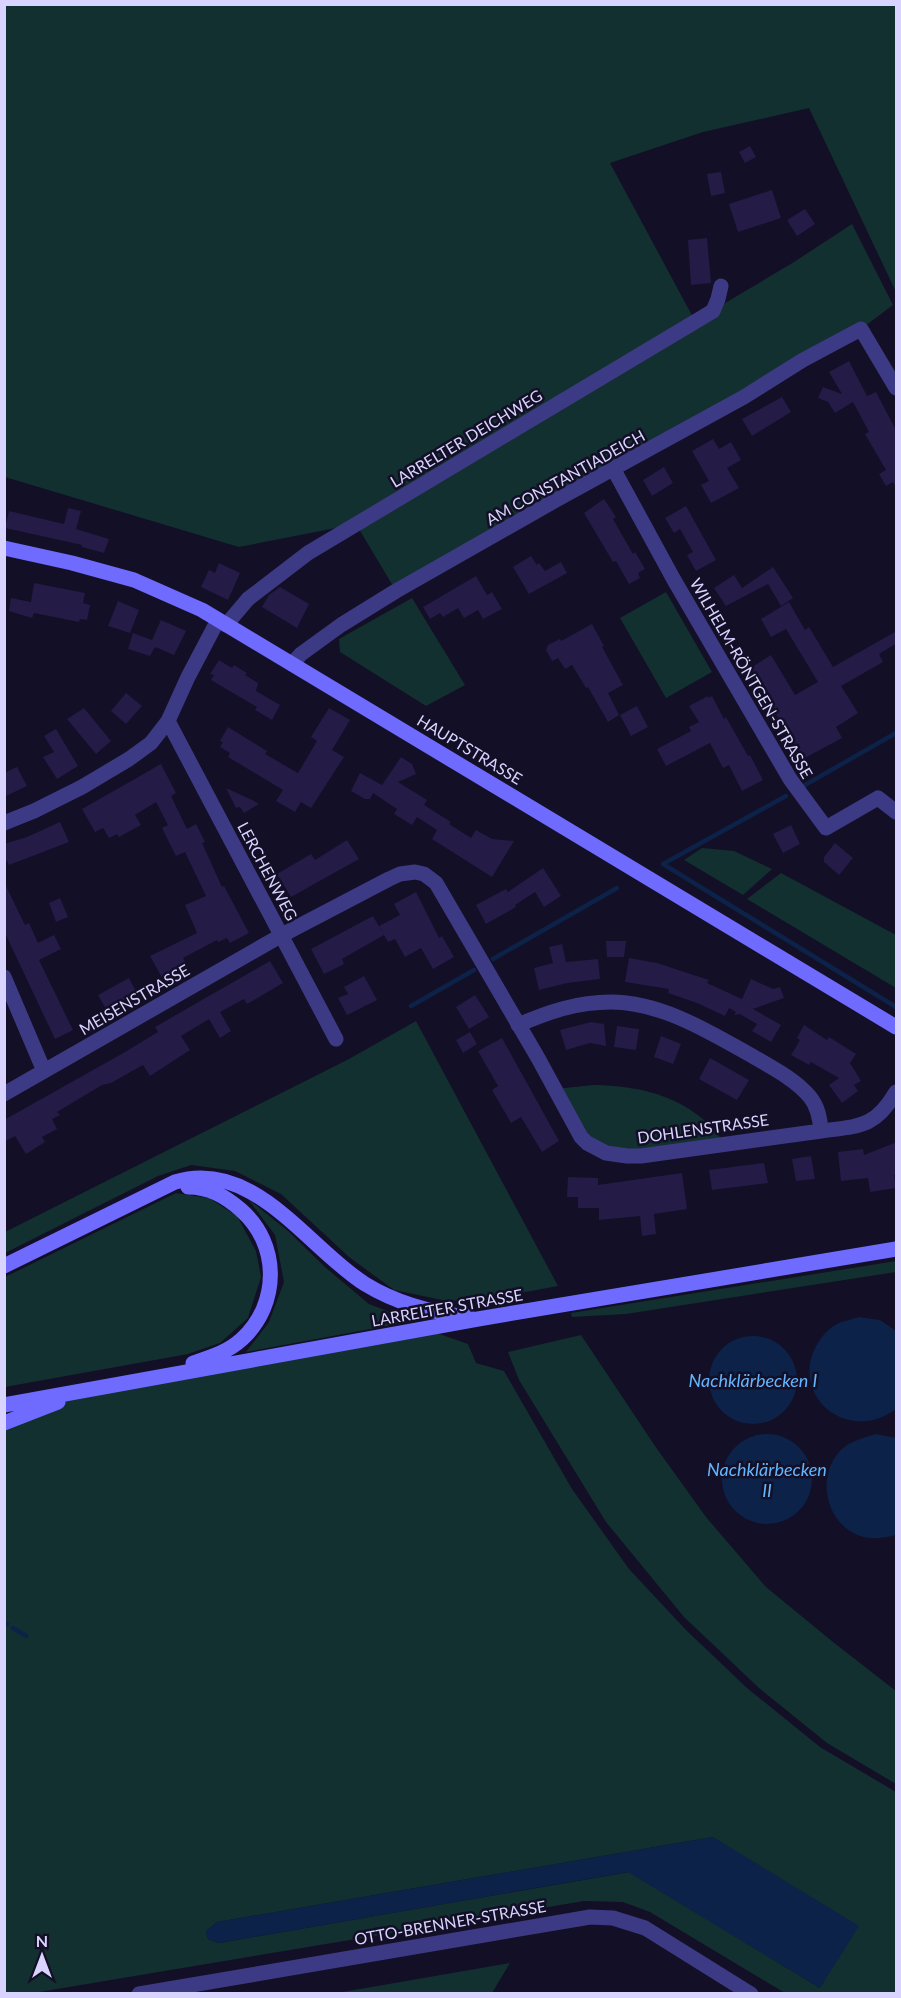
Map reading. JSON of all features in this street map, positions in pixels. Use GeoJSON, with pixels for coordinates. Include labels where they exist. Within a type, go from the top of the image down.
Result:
{"type":"FeatureCollection","features":[{"type":"Feature","properties":{"kind":"main road","name":"HAUPTSTRASSE"},"geometry":{"type":"LineString","coordinates":[[4,548],[134,580],[182,601],[292,664],[897,1027]]}},
{"type":"Feature","properties":{"kind":"main road"},"geometry":{"type":"LineString","coordinates":[[4,1266],[150,1194],[188,1178],[207,1178],[235,1185],[277,1209],[362,1282],[381,1293],[435,1312],[478,1319]]}},
{"type":"Feature","properties":{"kind":"main road"},"geometry":{"type":"LineString","coordinates":[[4,1423],[99,1388],[168,1371],[226,1350],[241,1340],[257,1322],[264,1310],[270,1288],[270,1262],[261,1234],[254,1223],[233,1203],[215,1192],[195,1187],[183,1187],[150,1194]]}},
{"type":"Feature","properties":{"kind":"main road","name":"LARRELTER STRASSE"},"geometry":{"type":"LineString","coordinates":[[4,1405],[478,1319],[897,1249]]}},
{"type":"Feature","properties":{"kind":"street","name":"LARRELTER DEICHWEG"},"geometry":{"type":"LineString","coordinates":[[4,823],[60,799],[129,759],[151,743],[168,721],[188,677],[222,623],[248,599],[308,553],[713,311],[721,286]]}},
{"type":"Feature","properties":{"kind":"street","name":"AM CONSTANTIADEICH"},"geometry":{"type":"LineString","coordinates":[[292,664],[301,654],[341,625],[405,586],[744,398],[803,360],[861,329],[897,388]]}},
{"type":"Feature","properties":{"kind":"street","name":"WILHELM-RÖNTGEN-STRASSE"},"geometry":{"type":"LineString","coordinates":[[614,470],[674,580],[790,779],[826,828],[878,798],[897,812]]}},
{"type":"Feature","properties":{"kind":"street","name":"LERCHENWEG"},"geometry":{"type":"LineString","coordinates":[[168,721],[336,1039]]}},
{"type":"Feature","properties":{"kind":"street","name":"DOHLENSTRASSE"},"geometry":{"type":"LineString","coordinates":[[282,935],[400,874],[408,872],[424,874],[436,883],[581,1137],[587,1143],[606,1153],[641,1156],[857,1126],[884,1112],[897,1092]]}},
{"type":"Feature","properties":{"kind":"street","name":"MEISENSTRASSE"},"geometry":{"type":"LineString","coordinates":[[4,1094],[282,935]]}},
{"type":"Feature","properties":{"kind":"street"},"geometry":{"type":"LineString","coordinates":[[4,978],[44,1071]]}},
{"type":"Feature","properties":{"kind":"street"},"geometry":{"type":"LineString","coordinates":[[518,1025],[559,1008],[591,1003],[629,1004],[666,1013],[718,1037],[769,1066],[805,1091],[817,1108],[821,1131]]}},
{"type":"Feature","properties":{"kind":"street","name":"OTTO-BRENNER-STRASSE"},"geometry":{"type":"LineString","coordinates":[[139,1994],[590,1917],[613,1918],[645,1928],[751,1994]]}},
{"type":"Feature","properties":{"kind":"green space"},"geometry":{"type":"Polygon","coordinates":[[[5,5],[896,5],[896,292],[809,108],[703,132],[610,163],[695,321],[794,262],[852,224],[893,305],[861,329],[396,591],[356,524],[239,547],[5,477],[5,5]]]}},
{"type":"Feature","properties":{"kind":"green space"},"geometry":{"type":"Polygon","coordinates":[[[666,592],[712,672],[666,698],[620,618],[666,592]]]}},
{"type":"Feature","properties":{"kind":"green space"},"geometry":{"type":"Polygon","coordinates":[[[412,598],[465,685],[426,706],[340,652],[339,639],[412,598]]]}},
{"type":"Feature","properties":{"kind":"green space"},"geometry":{"type":"Polygon","coordinates":[[[702,848],[734,851],[772,869],[743,895],[684,860],[702,848]]]}},
{"type":"Feature","properties":{"kind":"green space"},"geometry":{"type":"Polygon","coordinates":[[[781,873],[896,935],[896,988],[747,899],[781,873]]]}},
{"type":"Feature","properties":{"kind":"green space"},"geometry":{"type":"Polygon","coordinates":[[[416,1021],[558,1286],[498,1297],[447,1301],[394,1290],[349,1257],[281,1194],[235,1171],[191,1165],[158,1176],[5,1253],[5,1232],[349,1059],[416,1021]]]}},
{"type":"Feature","properties":{"kind":"green space"},"geometry":{"type":"Polygon","coordinates":[[[593,1085],[649,1092],[683,1105],[713,1128],[725,1144],[641,1156],[597,1150],[555,1089],[593,1085]]]}},
{"type":"Feature","properties":{"kind":"green space"},"geometry":{"type":"Polygon","coordinates":[[[176,1193],[209,1198],[237,1216],[256,1251],[261,1277],[248,1318],[220,1343],[188,1354],[5,1387],[5,1277],[176,1193]]]}},
{"type":"Feature","properties":{"kind":"green space"},"geometry":{"type":"Polygon","coordinates":[[[248,1199],[288,1231],[326,1268],[369,1304],[414,1321],[246,1352],[269,1322],[284,1282],[275,1235],[248,1199]]]}},
{"type":"Feature","properties":{"kind":"green space"},"geometry":{"type":"Polygon","coordinates":[[[896,1261],[896,1272],[626,1314],[572,1317],[571,1313],[896,1261]]]}},
{"type":"Feature","properties":{"kind":"green space"},"geometry":{"type":"Polygon","coordinates":[[[425,1329],[468,1344],[476,1363],[504,1371],[572,1489],[629,1569],[686,1630],[747,1688],[820,1747],[896,1792],[896,1993],[785,1993],[650,1912],[623,1902],[584,1901],[33,1993],[5,1993],[5,1423],[94,1389],[425,1329]],[[713,1837],[217,1922],[206,1931],[208,1939],[219,1943],[629,1872],[820,1988],[713,1837]]]}},
{"type":"Feature","properties":{"kind":"green space"},"geometry":{"type":"Polygon","coordinates":[[[581,1335],[655,1446],[706,1517],[766,1587],[896,1691],[896,1784],[827,1743],[759,1688],[684,1617],[606,1522],[519,1380],[508,1352],[581,1335]]]}},
{"type":"Feature","properties":{"kind":"green space"},"geometry":{"type":"Polygon","coordinates":[[[510,1963],[492,1993],[337,1993],[510,1963]]]}},
{"type":"Feature","properties":{"kind":"water"},"geometry":{"type":"Polygon","coordinates":[[[859,1317],[880,1320],[896,1331],[896,1409],[877,1419],[858,1421],[841,1418],[827,1409],[816,1396],[810,1380],[810,1362],[822,1336],[837,1324],[859,1317]]]}},
{"type":"Feature","properties":{"kind":"water","name":"Nachklärbecken I"},"geometry":{"type":"Polygon","coordinates":[[[753,1336],[770,1339],[784,1349],[794,1363],[797,1380],[794,1397],[784,1411],[770,1421],[753,1424],[736,1421],[722,1411],[712,1397],[709,1380],[712,1363],[722,1349],[736,1339],[753,1336]]]}},
{"type":"Feature","properties":{"kind":"water","name":"Nachklärbecken II"},"geometry":{"type":"Polygon","coordinates":[[[767,1434],[784,1438],[799,1447],[808,1462],[812,1479],[808,1496],[799,1511],[784,1520],[767,1524],[750,1520],[735,1511],[726,1496],[722,1479],[726,1462],[735,1447],[750,1438],[767,1434]]]}},
{"type":"Feature","properties":{"kind":"water"},"geometry":{"type":"Polygon","coordinates":[[[876,1434],[896,1438],[896,1535],[882,1538],[864,1537],[848,1530],[832,1511],[827,1487],[828,1474],[839,1452],[852,1443],[876,1434]]]}},
{"type":"Feature","properties":{"kind":"water"},"geometry":{"type":"Polygon","coordinates":[[[713,1837],[859,1926],[820,1988],[628,1872],[219,1943],[208,1939],[206,1931],[217,1922],[713,1837]]]}},
{"type":"Feature","properties":{"kind":"building"},"geometry":{"type":"Polygon","coordinates":[[[750,146],[756,157],[745,163],[739,152],[750,146]]]}},
{"type":"Feature","properties":{"kind":"building"},"geometry":{"type":"Polygon","coordinates":[[[721,172],[725,193],[711,196],[707,174],[721,172]]]}},
{"type":"Feature","properties":{"kind":"building"},"geometry":{"type":"Polygon","coordinates":[[[772,190],[781,218],[738,232],[729,204],[772,190]]]}},
{"type":"Feature","properties":{"kind":"building"},"geometry":{"type":"Polygon","coordinates":[[[805,209],[815,224],[797,236],[787,220],[805,209]]]}},
{"type":"Feature","properties":{"kind":"building"},"geometry":{"type":"Polygon","coordinates":[[[707,238],[711,283],[691,285],[688,240],[707,238]]]}},
{"type":"Feature","properties":{"kind":"building"},"geometry":{"type":"Polygon","coordinates":[[[849,361],[867,396],[876,392],[897,432],[897,489],[893,482],[886,486],[879,474],[886,470],[865,434],[869,432],[853,402],[835,413],[828,402],[818,398],[823,387],[842,394],[829,372],[849,361]]]}},
{"type":"Feature","properties":{"kind":"building"},"geometry":{"type":"Polygon","coordinates":[[[782,397],[791,412],[752,436],[742,419],[782,397]]]}},
{"type":"Feature","properties":{"kind":"building"},"geometry":{"type":"Polygon","coordinates":[[[713,439],[719,449],[731,442],[741,460],[727,468],[739,488],[711,503],[701,485],[709,481],[692,451],[713,439]]]}},
{"type":"Feature","properties":{"kind":"building"},"geometry":{"type":"Polygon","coordinates":[[[664,467],[673,483],[652,496],[643,480],[664,467]]]}},
{"type":"Feature","properties":{"kind":"building"},"geometry":{"type":"Polygon","coordinates":[[[604,499],[616,517],[613,519],[633,554],[635,552],[645,569],[638,573],[640,578],[629,584],[584,513],[604,499]]]}},
{"type":"Feature","properties":{"kind":"building"},"geometry":{"type":"Polygon","coordinates":[[[686,506],[716,560],[696,571],[687,555],[693,552],[680,529],[674,533],[665,518],[686,506]]]}},
{"type":"Feature","properties":{"kind":"building"},"geometry":{"type":"Polygon","coordinates":[[[68,508],[81,511],[76,529],[109,539],[104,553],[82,547],[82,545],[5,528],[9,511],[64,524],[68,508]]]}},
{"type":"Feature","properties":{"kind":"building"},"geometry":{"type":"Polygon","coordinates":[[[531,556],[545,571],[561,562],[567,573],[529,594],[513,567],[531,556]]]}},
{"type":"Feature","properties":{"kind":"building"},"geometry":{"type":"Polygon","coordinates":[[[219,563],[240,573],[228,600],[201,587],[209,570],[215,573],[219,563]]]}},
{"type":"Feature","properties":{"kind":"building"},"geometry":{"type":"Polygon","coordinates":[[[773,567],[793,598],[781,606],[768,584],[726,606],[714,588],[734,575],[742,588],[773,567]]]}},
{"type":"Feature","properties":{"kind":"building"},"geometry":{"type":"Polygon","coordinates":[[[476,576],[487,595],[492,592],[502,609],[483,619],[478,610],[464,618],[458,608],[443,617],[440,613],[430,619],[423,607],[476,576]]]}},
{"type":"Feature","properties":{"kind":"building"},"geometry":{"type":"Polygon","coordinates":[[[34,583],[85,593],[83,603],[90,605],[87,620],[80,619],[79,622],[34,613],[32,618],[9,611],[11,598],[31,602],[34,583]]]}},
{"type":"Feature","properties":{"kind":"building"},"geometry":{"type":"Polygon","coordinates":[[[280,587],[309,604],[297,628],[262,607],[269,595],[280,587]]]}},
{"type":"Feature","properties":{"kind":"building"},"geometry":{"type":"Polygon","coordinates":[[[118,601],[139,610],[130,633],[108,626],[118,601]]]}},
{"type":"Feature","properties":{"kind":"building"},"geometry":{"type":"Polygon","coordinates":[[[789,602],[805,630],[809,627],[833,667],[895,632],[897,635],[897,643],[879,654],[883,662],[841,686],[858,713],[836,727],[842,738],[803,759],[749,669],[771,655],[795,695],[818,682],[786,629],[771,637],[761,619],[789,602]]]}},
{"type":"Feature","properties":{"kind":"building"},"geometry":{"type":"Polygon","coordinates":[[[161,620],[186,631],[174,655],[155,647],[150,656],[128,649],[133,633],[152,640],[161,620]]]}},
{"type":"Feature","properties":{"kind":"building"},"geometry":{"type":"Polygon","coordinates":[[[592,624],[623,685],[608,693],[619,715],[608,722],[572,665],[565,669],[558,658],[552,661],[546,650],[548,645],[560,639],[561,641],[592,624]]]}},
{"type":"Feature","properties":{"kind":"building"},"geometry":{"type":"Polygon","coordinates":[[[219,660],[247,673],[245,675],[258,683],[256,691],[280,705],[272,720],[255,710],[257,707],[211,680],[214,675],[210,674],[219,660]]]}},
{"type":"Feature","properties":{"kind":"building"},"geometry":{"type":"Polygon","coordinates":[[[126,693],[142,706],[126,724],[111,711],[126,693]]]}},
{"type":"Feature","properties":{"kind":"building"},"geometry":{"type":"Polygon","coordinates":[[[708,696],[708,698],[712,696],[724,719],[726,717],[763,780],[742,791],[729,765],[723,768],[710,743],[666,766],[657,749],[691,731],[689,727],[699,722],[689,706],[708,696]]]}},
{"type":"Feature","properties":{"kind":"building"},"geometry":{"type":"Polygon","coordinates":[[[637,706],[648,727],[631,736],[620,715],[637,706]]]}},
{"type":"Feature","properties":{"kind":"building"},"geometry":{"type":"Polygon","coordinates":[[[84,708],[111,741],[96,754],[67,719],[84,708]]]}},
{"type":"Feature","properties":{"kind":"building"},"geometry":{"type":"Polygon","coordinates":[[[329,708],[350,720],[332,750],[344,757],[311,808],[301,802],[295,812],[276,801],[283,790],[228,757],[230,753],[220,747],[223,742],[220,741],[228,727],[267,751],[265,754],[298,773],[317,741],[311,737],[329,708]]]}},
{"type":"Feature","properties":{"kind":"building"},"geometry":{"type":"Polygon","coordinates":[[[56,729],[78,766],[57,779],[43,757],[54,752],[44,736],[56,729]]]}},
{"type":"Feature","properties":{"kind":"building"},"geometry":{"type":"Polygon","coordinates":[[[401,757],[412,764],[416,774],[398,782],[427,800],[424,805],[451,822],[449,824],[471,838],[476,830],[492,839],[514,841],[492,877],[432,839],[437,830],[417,817],[412,825],[394,814],[397,809],[373,793],[370,799],[365,799],[351,791],[360,773],[382,785],[401,757]]]}},
{"type":"Feature","properties":{"kind":"building"},"geometry":{"type":"Polygon","coordinates":[[[161,764],[176,793],[171,796],[187,829],[196,824],[222,887],[224,886],[249,933],[230,943],[227,938],[218,942],[217,940],[183,958],[189,969],[165,983],[150,956],[197,933],[185,905],[206,896],[185,852],[176,856],[162,828],[168,825],[156,802],[135,815],[141,825],[119,837],[117,834],[109,838],[103,828],[95,832],[82,809],[161,764]]]}},
{"type":"Feature","properties":{"kind":"building"},"geometry":{"type":"Polygon","coordinates":[[[17,767],[27,786],[4,797],[4,773],[17,767]]]}},
{"type":"Feature","properties":{"kind":"building"},"geometry":{"type":"Polygon","coordinates":[[[226,788],[259,804],[244,813],[240,807],[236,808],[226,788]]]}},
{"type":"Feature","properties":{"kind":"building"},"geometry":{"type":"Polygon","coordinates":[[[60,822],[69,842],[9,865],[7,861],[4,862],[4,844],[27,837],[60,822]]]}},
{"type":"Feature","properties":{"kind":"building"},"geometry":{"type":"Polygon","coordinates":[[[791,825],[800,844],[783,853],[773,834],[791,825]]]}},
{"type":"Feature","properties":{"kind":"building"},"geometry":{"type":"Polygon","coordinates":[[[347,840],[359,859],[291,897],[277,874],[311,854],[315,860],[347,840]]]}},
{"type":"Feature","properties":{"kind":"building"},"geometry":{"type":"Polygon","coordinates":[[[835,843],[853,858],[839,875],[824,862],[824,857],[835,843]]]}},
{"type":"Feature","properties":{"kind":"building"},"geometry":{"type":"Polygon","coordinates":[[[543,868],[561,896],[544,907],[535,892],[515,905],[516,907],[486,924],[476,905],[506,889],[508,892],[543,868]]]}},
{"type":"Feature","properties":{"kind":"building"},"geometry":{"type":"Polygon","coordinates":[[[4,882],[25,925],[29,923],[38,943],[54,935],[61,949],[39,960],[73,1030],[55,1039],[4,931],[4,882]]]}},
{"type":"Feature","properties":{"kind":"building"},"geometry":{"type":"Polygon","coordinates":[[[416,892],[439,938],[442,936],[454,957],[433,969],[421,948],[405,957],[395,939],[388,942],[379,926],[400,915],[394,904],[416,892]]]}},
{"type":"Feature","properties":{"kind":"building"},"geometry":{"type":"Polygon","coordinates":[[[60,898],[68,917],[56,922],[49,903],[60,898]]]}},
{"type":"Feature","properties":{"kind":"building"},"geometry":{"type":"Polygon","coordinates":[[[373,916],[384,935],[342,959],[344,964],[324,974],[311,949],[373,916]]]}},
{"type":"Feature","properties":{"kind":"building"},"geometry":{"type":"Polygon","coordinates":[[[606,941],[626,941],[624,957],[607,957],[606,941]]]}},
{"type":"Feature","properties":{"kind":"building"},"geometry":{"type":"Polygon","coordinates":[[[562,944],[566,962],[598,959],[600,979],[567,983],[539,990],[534,968],[553,963],[549,947],[562,944]]]}},
{"type":"Feature","properties":{"kind":"building"},"geometry":{"type":"Polygon","coordinates":[[[629,958],[657,963],[709,980],[707,983],[742,999],[751,979],[773,989],[780,987],[784,998],[753,1009],[781,1025],[771,1042],[752,1031],[757,1024],[740,1014],[734,1015],[736,1012],[729,1008],[725,1016],[668,993],[669,989],[625,982],[629,958]]]}},
{"type":"Feature","properties":{"kind":"building"},"geometry":{"type":"Polygon","coordinates":[[[270,961],[283,983],[247,1004],[244,999],[220,1012],[231,1031],[220,1038],[209,1019],[181,1036],[190,1050],[150,1076],[143,1065],[111,1083],[102,1085],[57,1112],[60,1115],[52,1119],[57,1129],[42,1137],[45,1142],[26,1154],[15,1136],[4,1142],[4,1120],[125,1052],[158,1032],[155,1027],[270,961]]]}},
{"type":"Feature","properties":{"kind":"building"},"geometry":{"type":"Polygon","coordinates":[[[364,976],[377,1000],[347,1015],[338,998],[348,994],[344,987],[364,976]]]}},
{"type":"Feature","properties":{"kind":"building"},"geometry":{"type":"Polygon","coordinates":[[[129,978],[140,999],[118,1011],[114,1005],[106,1009],[98,995],[129,978]]]}},
{"type":"Feature","properties":{"kind":"building"},"geometry":{"type":"Polygon","coordinates":[[[475,995],[489,1017],[469,1029],[456,1007],[475,995]]]}},
{"type":"Feature","properties":{"kind":"building"},"geometry":{"type":"Polygon","coordinates":[[[591,1022],[604,1024],[606,1046],[590,1043],[566,1050],[560,1030],[591,1022]]]}},
{"type":"Feature","properties":{"kind":"building"},"geometry":{"type":"Polygon","coordinates":[[[804,1025],[827,1040],[829,1037],[856,1054],[850,1063],[861,1081],[854,1085],[858,1091],[842,1103],[829,1085],[839,1078],[811,1062],[809,1065],[791,1055],[800,1040],[797,1038],[804,1025]]]}},
{"type":"Feature","properties":{"kind":"building"},"geometry":{"type":"Polygon","coordinates":[[[617,1026],[639,1029],[636,1050],[614,1047],[617,1026]]]}},
{"type":"Feature","properties":{"kind":"building"},"geometry":{"type":"Polygon","coordinates":[[[470,1032],[477,1044],[463,1053],[456,1040],[470,1032]]]}},
{"type":"Feature","properties":{"kind":"building"},"geometry":{"type":"Polygon","coordinates":[[[661,1036],[681,1044],[673,1064],[654,1057],[661,1036]]]}},
{"type":"Feature","properties":{"kind":"building"},"geometry":{"type":"Polygon","coordinates":[[[502,1038],[559,1141],[542,1152],[521,1117],[511,1123],[492,1090],[498,1086],[478,1051],[502,1038]]]}},
{"type":"Feature","properties":{"kind":"building"},"geometry":{"type":"Polygon","coordinates":[[[710,1058],[749,1080],[737,1100],[699,1079],[710,1058]]]}},
{"type":"Feature","properties":{"kind":"building"},"geometry":{"type":"Polygon","coordinates":[[[897,1142],[897,1174],[894,1175],[896,1188],[870,1192],[868,1178],[841,1181],[838,1152],[863,1149],[864,1155],[897,1142]]]}},
{"type":"Feature","properties":{"kind":"building"},"geometry":{"type":"Polygon","coordinates":[[[811,1156],[815,1179],[796,1181],[792,1159],[811,1156]]]}},
{"type":"Feature","properties":{"kind":"building"},"geometry":{"type":"Polygon","coordinates":[[[764,1163],[768,1183],[712,1190],[709,1170],[764,1163]]]}},
{"type":"Feature","properties":{"kind":"building"},"geometry":{"type":"Polygon","coordinates":[[[682,1173],[687,1209],[654,1214],[656,1234],[642,1236],[640,1216],[599,1220],[599,1208],[578,1208],[578,1197],[567,1197],[568,1177],[598,1178],[598,1185],[682,1173]]]}},
{"type":"Feature","properties":{"kind":"waterway"},"geometry":{"type":"LineString","coordinates":[[805,785],[896,733]]}},
{"type":"Feature","properties":{"kind":"waterway"},"geometry":{"type":"LineString","coordinates":[[786,796],[663,864],[896,1007]]}},
{"type":"Feature","properties":{"kind":"waterway"},"geometry":{"type":"LineString","coordinates":[[493,959],[617,888]]}},
{"type":"Feature","properties":{"kind":"waterway"},"geometry":{"type":"LineString","coordinates":[[411,1006],[474,970]]}},
{"type":"Feature","properties":{"kind":"waterway"},"geometry":{"type":"LineString","coordinates":[[13,1628],[26,1636]]}}]}
